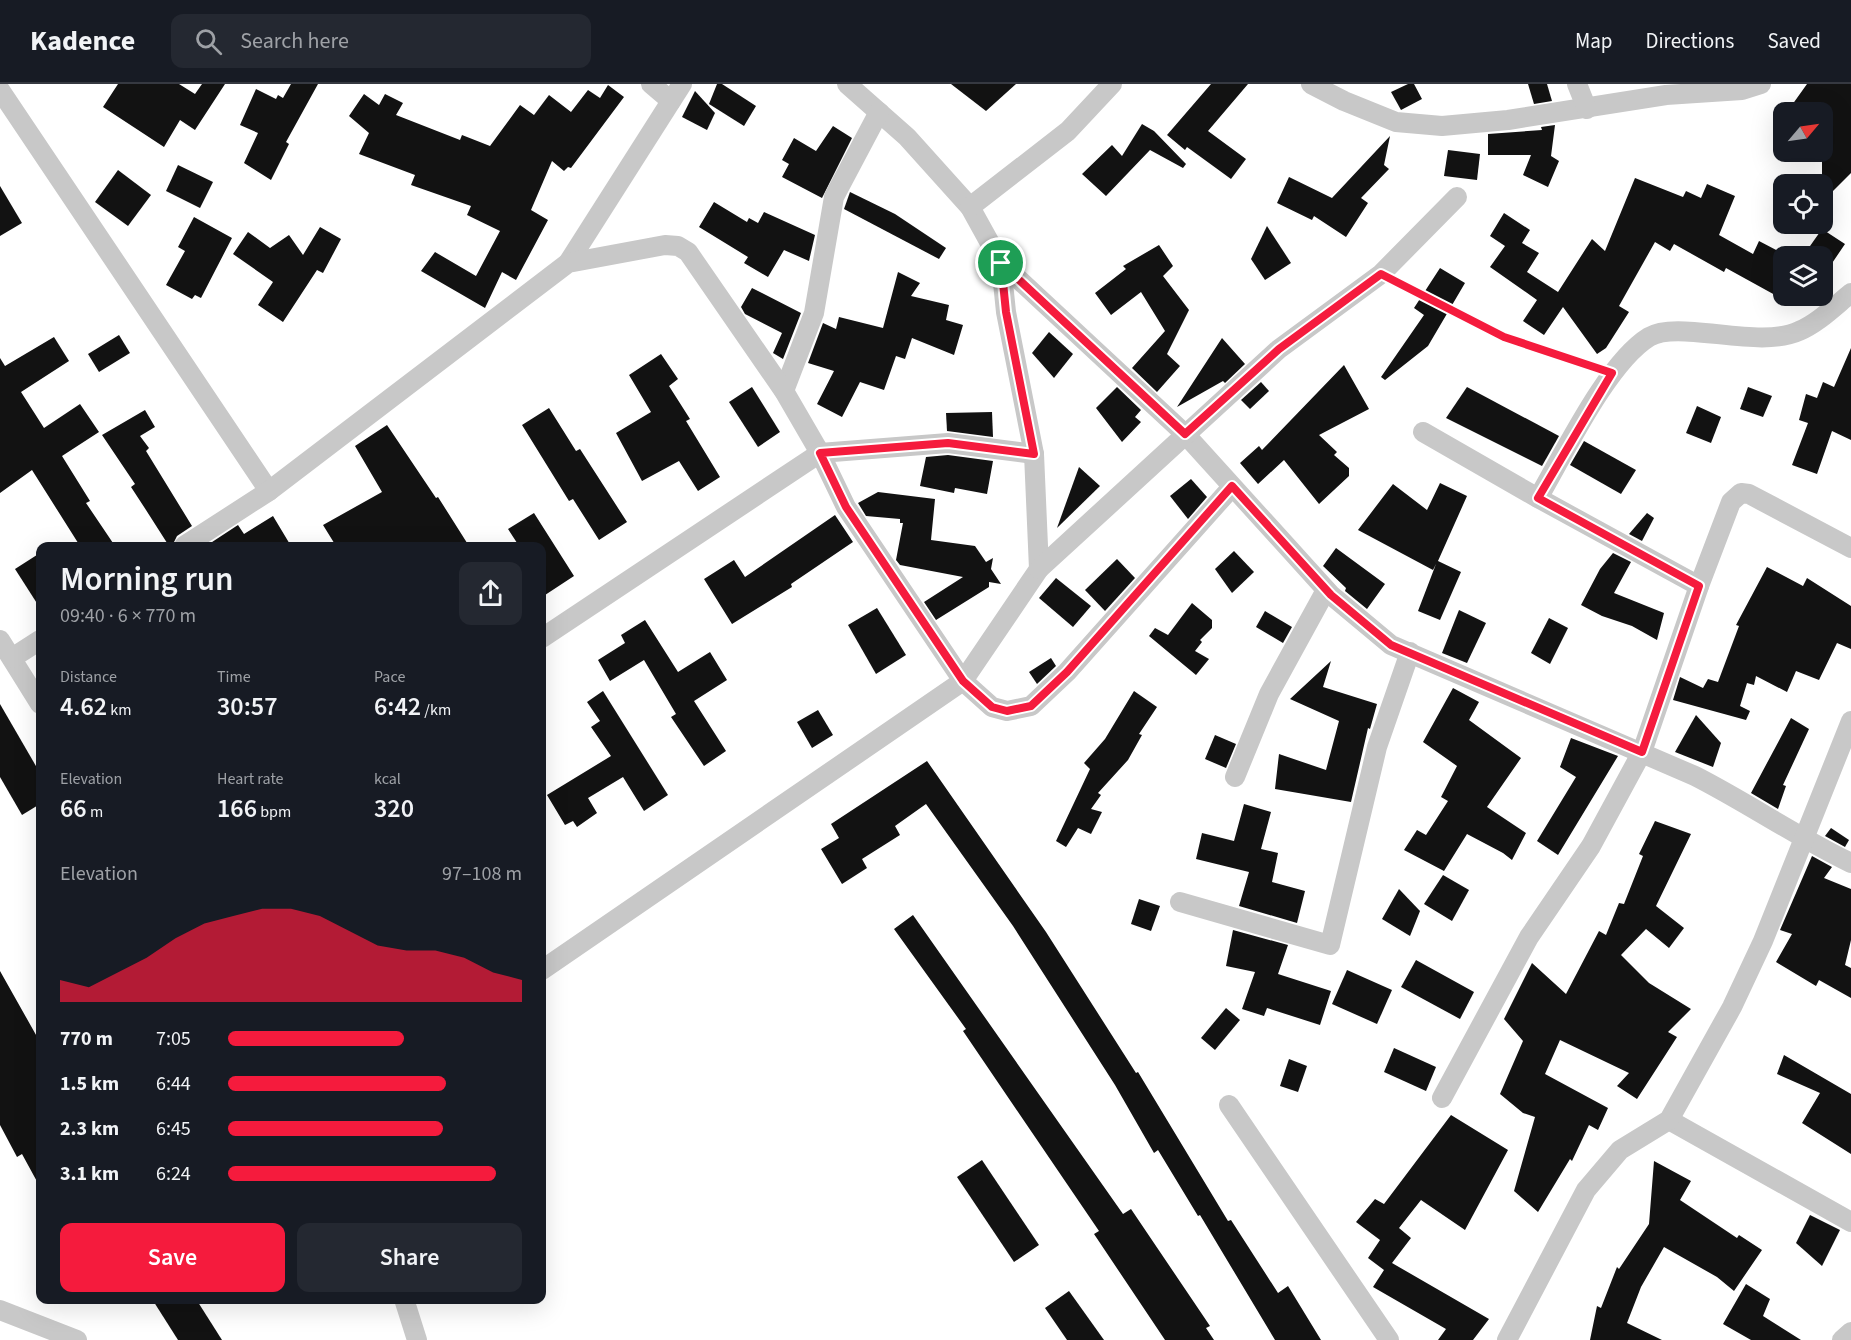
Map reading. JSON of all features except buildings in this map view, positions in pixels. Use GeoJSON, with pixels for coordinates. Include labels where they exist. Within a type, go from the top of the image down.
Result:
{"type":"FeatureCollection","features":[{"type":"Feature","properties":{"kind":"street"},"geometry":{"type":"LineString","coordinates":[[651,84],[671,101]]}},
{"type":"Feature","properties":{"kind":"street"},"geometry":{"type":"LineString","coordinates":[[190,542],[269,491],[568,263],[682,84]]}},
{"type":"Feature","properties":{"kind":"street"},"geometry":{"type":"LineString","coordinates":[[847,84],[907,137],[970,207],[1001,263],[1185,434],[1326,590],[1383,639],[1642,752],[1736,796],[1803,839],[1851,863]]}},
{"type":"Feature","properties":{"kind":"street"},"geometry":{"type":"LineString","coordinates":[[970,207],[1068,131],[1112,84]]}},
{"type":"Feature","properties":{"kind":"street"},"geometry":{"type":"LineString","coordinates":[[1311,84],[1381,117],[1411,125],[1442,126],[1587,109],[1672,89],[1742,90],[1761,84]]}},
{"type":"Feature","properties":{"kind":"street"},"geometry":{"type":"LineString","coordinates":[[1577,84],[1587,109]]}},
{"type":"Feature","properties":{"kind":"street"},"geometry":{"type":"LineString","coordinates":[[0,90],[269,491]]}},
{"type":"Feature","properties":{"kind":"street"},"geometry":{"type":"LineString","coordinates":[[784,391],[814,313],[834,197],[879,112]]}},
{"type":"Feature","properties":{"kind":"street"},"geometry":{"type":"LineString","coordinates":[[546,967],[963,681],[1039,569],[1279,349],[1381,274],[1456,197]]}},
{"type":"Feature","properties":{"kind":"street"},"geometry":{"type":"LineString","coordinates":[[568,263],[665,244],[678,246],[688,252],[700,266],[784,391],[820,453],[846,507],[963,681],[992,707],[1007,711],[1031,706],[1067,672],[1232,486]]}},
{"type":"Feature","properties":{"kind":"street"},"geometry":{"type":"LineString","coordinates":[[1001,263],[1006,312],[1034,454],[1039,569]]}},
{"type":"Feature","properties":{"kind":"street"},"geometry":{"type":"LineString","coordinates":[[1538,498],[1612,373],[1649,337],[1660,333],[1764,338],[1781,336],[1798,332],[1851,293]]}},
{"type":"Feature","properties":{"kind":"street"},"geometry":{"type":"LineString","coordinates":[[1423,432],[1699,586]]}},
{"type":"Feature","properties":{"kind":"street"},"geometry":{"type":"LineString","coordinates":[[546,635],[820,453],[948,443],[1034,454]]}},
{"type":"Feature","properties":{"kind":"street"},"geometry":{"type":"LineString","coordinates":[[1442,1098],[1529,937],[1590,846],[1642,752],[1699,586],[1731,502],[1741,493],[1749,494],[1851,548]]}},
{"type":"Feature","properties":{"kind":"street"},"geometry":{"type":"LineString","coordinates":[[1235,777],[1269,694],[1326,590]]}},
{"type":"Feature","properties":{"kind":"street"},"geometry":{"type":"LineString","coordinates":[[0,640],[36,697]]}},
{"type":"Feature","properties":{"kind":"street"},"geometry":{"type":"LineString","coordinates":[[12,658],[36,642]]}},
{"type":"Feature","properties":{"kind":"street"},"geometry":{"type":"LineString","coordinates":[[1179,902],[1330,945],[1377,747],[1410,652]]}},
{"type":"Feature","properties":{"kind":"street"},"geometry":{"type":"LineString","coordinates":[[1507,1340],[1586,1190],[1598,1173],[1620,1150],[1669,1120],[1732,1007],[1763,941],[1851,721]]}},
{"type":"Feature","properties":{"kind":"street"},"geometry":{"type":"LineString","coordinates":[[1229,1105],[1389,1340]]}},
{"type":"Feature","properties":{"kind":"street"},"geometry":{"type":"LineString","coordinates":[[1669,1120],[1851,1222]]}},
{"type":"Feature","properties":{"kind":"street"},"geometry":{"type":"LineString","coordinates":[[406,1304],[417,1340]]}},
{"type":"Feature","properties":{"kind":"street"},"geometry":{"type":"LineString","coordinates":[[0,1310],[77,1340]]}},
{"type":"Feature","properties":{"kind":"street"},"geometry":{"type":"LineString","coordinates":[[1842,1340],[1851,1332]]}},
{"type":"Feature","properties":{"kind":"path"},"geometry":{"type":"LineString","coordinates":[[1381,274],[1504,337],[1612,373]]}},
{"type":"Feature","properties":{"kind":"route"},"geometry":{"type":"LineString","coordinates":[[1001,263],[1185,434],[1279,349],[1381,274],[1504,337],[1612,373],[1538,498],[1699,586],[1642,752],[1391,645],[1331,595],[1232,486],[1067,672],[1031,706],[1007,711],[992,707],[963,681],[877,555],[846,507],[820,453],[918,443],[948,443],[1034,454],[1006,312],[1001,263]]}}]}
